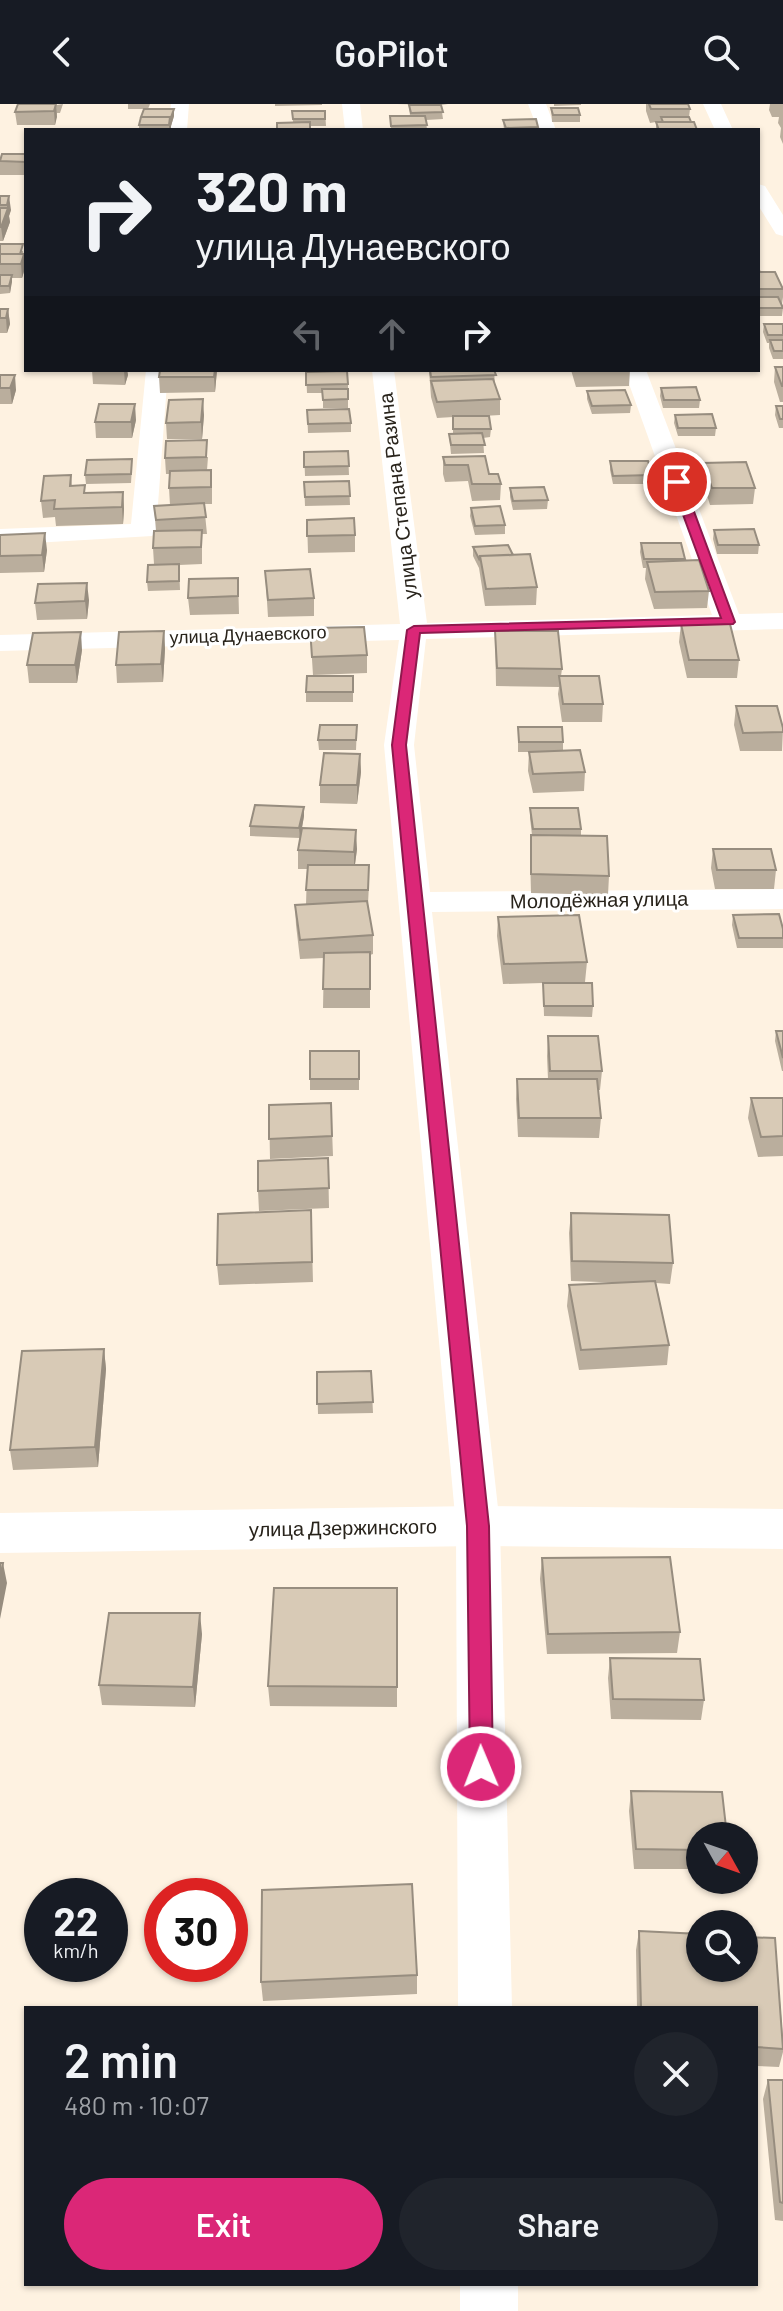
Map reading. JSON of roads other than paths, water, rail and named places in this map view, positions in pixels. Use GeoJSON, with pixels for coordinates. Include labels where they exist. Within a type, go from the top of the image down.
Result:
{"type":"FeatureCollection","features":[{"type":"Feature","properties":{"kind":"street"},"geometry":{"type":"LineString","coordinates":[[178,128],[180,104]]}},
{"type":"Feature","properties":{"kind":"street"},"geometry":{"type":"LineString","coordinates":[[351,104],[354,128]]}},
{"type":"Feature","properties":{"kind":"street"},"geometry":{"type":"LineString","coordinates":[[537,104],[546,128]]}},
{"type":"Feature","properties":{"kind":"street"},"geometry":{"type":"LineString","coordinates":[[712,104],[723,128]]}},
{"type":"Feature","properties":{"kind":"street"},"geometry":{"type":"LineString","coordinates":[[760,193],[783,230]]}},
{"type":"Feature","properties":{"kind":"street"},"geometry":{"type":"LineString","coordinates":[[0,537],[143,531],[157,372]]}},
{"type":"Feature","properties":{"kind":"street","name":"улица Степана Разина"},"geometry":{"type":"LineString","coordinates":[[383,372],[414,630],[399,745],[478,1526],[485,2006]]}},
{"type":"Feature","properties":{"kind":"street"},"geometry":{"type":"LineString","coordinates":[[636,372],[728,622]]}},
{"type":"Feature","properties":{"kind":"street","name":"улица Дунаевского"},"geometry":{"type":"LineString","coordinates":[[0,643],[783,621]]}},
{"type":"Feature","properties":{"kind":"street","name":"Молодёжная улица"},"geometry":{"type":"LineString","coordinates":[[415,902],[783,899]]}},
{"type":"Feature","properties":{"kind":"street","name":"улица Дзержинского"},"geometry":{"type":"LineString","coordinates":[[0,1533],[478,1526],[783,1529]]}},
{"type":"Feature","properties":{"kind":"street"},"geometry":{"type":"LineString","coordinates":[[489,2286],[489,2311]]}}]}
